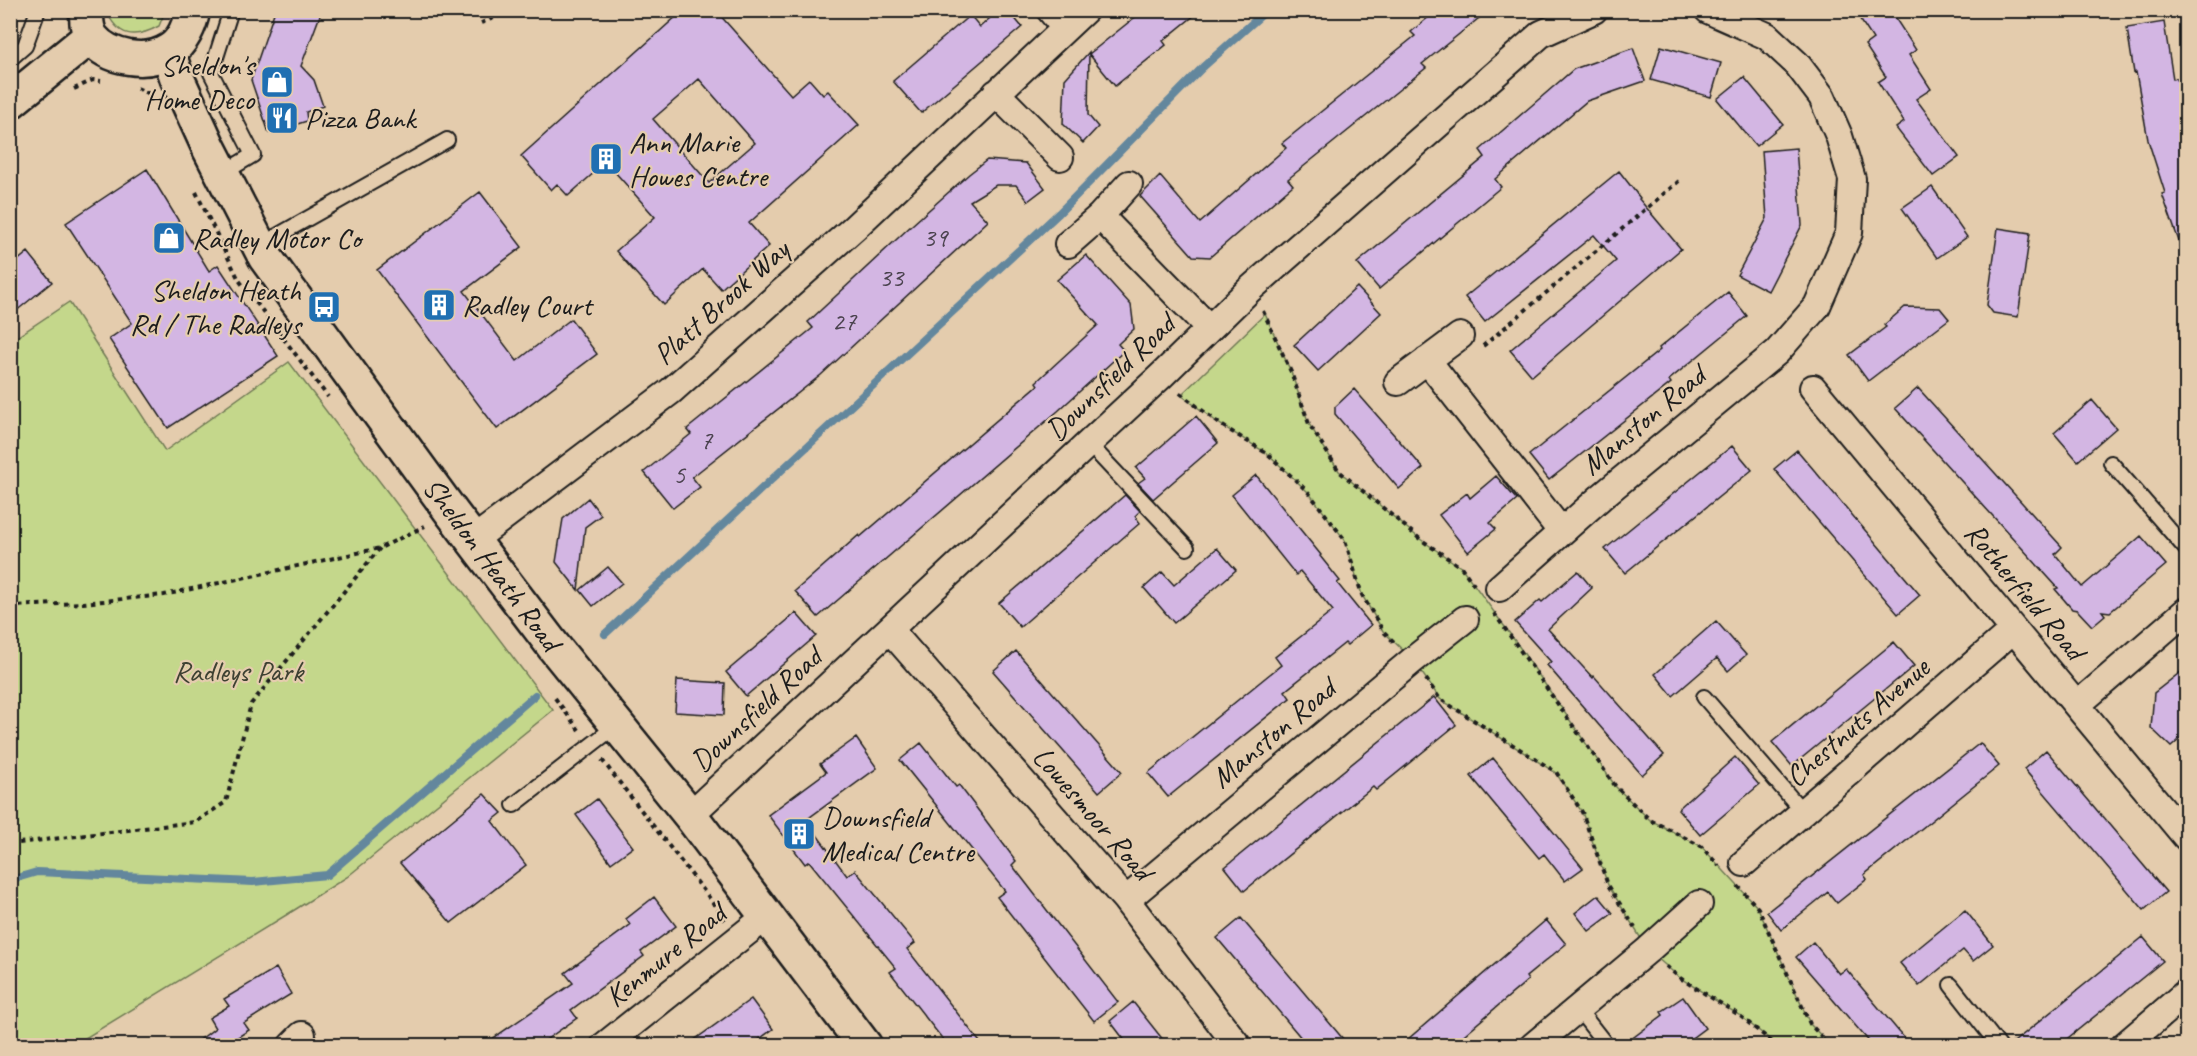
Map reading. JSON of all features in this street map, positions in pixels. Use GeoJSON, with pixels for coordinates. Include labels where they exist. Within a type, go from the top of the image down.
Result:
{"type":"FeatureCollection","features":[{"type":"Feature","properties":{"kind":"street"},"geometry":{"type":"LineString","coordinates":[[10,102],[89,23],[100,46],[123,57],[150,57],[168,52],[176,45],[186,30],[193,10]]}},
{"type":"Feature","properties":{"kind":"street","name":"Platt Brook Way"},"geometry":{"type":"LineString","coordinates":[[473,540],[671,391],[855,227],[996,93],[1058,19],[1085,10]]}},
{"type":"Feature","properties":{"kind":"street","name":"Downsfield Road"},"geometry":{"type":"LineString","coordinates":[[690,815],[1089,444],[1249,290],[1541,34],[1594,10]]}},
{"type":"Feature","properties":{"kind":"street","name":"Manston Road"},"geometry":{"type":"LineString","coordinates":[[1489,595],[1561,531],[1777,352],[1817,306],[1849,234],[1852,179],[1839,136],[1822,97],[1797,64],[1767,36],[1708,10]]}},
{"type":"Feature","properties":{"kind":"street","name":"Sheldon Heath Road"},"geometry":{"type":"LineString","coordinates":[[168,52],[177,78],[209,148],[265,258],[452,513],[554,647],[690,815],[865,1046]]}},
{"type":"Feature","properties":{"kind":"street"},"geometry":{"type":"LineString","coordinates":[[996,93],[1060,157]]}},
{"type":"Feature","properties":{"kind":"street"},"geometry":{"type":"LineString","coordinates":[[1068,244],[1100,216],[1130,184]]}},
{"type":"Feature","properties":{"kind":"street"},"geometry":{"type":"LineString","coordinates":[[1100,216],[1209,328]]}},
{"type":"Feature","properties":{"kind":"street"},"geometry":{"type":"LineString","coordinates":[[1398,382],[1427,360],[1470,343]]}},
{"type":"Feature","properties":{"kind":"street"},"geometry":{"type":"LineString","coordinates":[[1427,360],[1561,531]]}},
{"type":"Feature","properties":{"kind":"street","name":"Rotherfield Road"},"geometry":{"type":"LineString","coordinates":[[1813,388],[2187,837]]}},
{"type":"Feature","properties":{"kind":"street"},"geometry":{"type":"LineString","coordinates":[[2077,705],[2187,611]]}},
{"type":"Feature","properties":{"kind":"street","name":"Manston Road"},"geometry":{"type":"LineString","coordinates":[[1126,900],[1413,660],[1465,620]]}},
{"type":"Feature","properties":{"kind":"street","name":"Lowesmoor Road"},"geometry":{"type":"LineString","coordinates":[[890,630],[1126,900],[1238,1046]]}},
{"type":"Feature","properties":{"kind":"street","name":"Chestnuts Avenue"},"geometry":{"type":"LineString","coordinates":[[1734,872],[2013,630]]}},
{"type":"Feature","properties":{"kind":"street"},"geometry":{"type":"LineString","coordinates":[[1533,1046],[1648,950],[1699,904]]}},
{"type":"Feature","properties":{"kind":"street","name":"Kenmure Road"},"geometry":{"type":"LineString","coordinates":[[615,1042],[767,916]]}},
{"type":"Feature","properties":{"kind":"street"},"geometry":{"type":"LineString","coordinates":[[2124,1046],[2187,993]]}},
{"type":"Feature","properties":{"kind":"lane"},"geometry":{"type":"LineString","coordinates":[[10,59],[25,46],[38,10]]}},
{"type":"Feature","properties":{"kind":"lane"},"geometry":{"type":"LineString","coordinates":[[223,173],[253,155],[211,73],[231,10]]}},
{"type":"Feature","properties":{"kind":"lane"},"geometry":{"type":"LineString","coordinates":[[259,246],[447,140]]}},
{"type":"Feature","properties":{"kind":"lane"},"geometry":{"type":"LineString","coordinates":[[1089,444],[1187,548]]}},
{"type":"Feature","properties":{"kind":"lane"},"geometry":{"type":"LineString","coordinates":[[2111,463],[2187,549]]}},
{"type":"Feature","properties":{"kind":"lane"},"geometry":{"type":"LineString","coordinates":[[1704,697],[1803,812]]}},
{"type":"Feature","properties":{"kind":"lane"},"geometry":{"type":"LineString","coordinates":[[514,805],[617,725]]}},
{"type":"Feature","properties":{"kind":"lane"},"geometry":{"type":"LineString","coordinates":[[1951,985],[1999,1046]]}},
{"type":"Feature","properties":{"kind":"lane"},"geometry":{"type":"LineString","coordinates":[[1578,1009],[1607,1046]]}},
{"type":"Feature","properties":{"kind":"path"},"geometry":{"type":"LineString","coordinates":[[481,23],[514,10]]}},
{"type":"Feature","properties":{"kind":"path"},"geometry":{"type":"LineString","coordinates":[[69,92],[93,80],[105,81]]}},
{"type":"Feature","properties":{"kind":"path"},"geometry":{"type":"LineString","coordinates":[[128,84],[156,97]]}},
{"type":"Feature","properties":{"kind":"path"},"geometry":{"type":"LineString","coordinates":[[1470,343],[1679,181]]}},
{"type":"Feature","properties":{"kind":"path"},"geometry":{"type":"LineString","coordinates":[[1249,290],[1265,314],[1287,363],[1309,424],[1339,471],[1420,539],[1462,568],[1489,595],[1616,787],[1650,820],[1701,846],[1734,872],[1758,908],[1810,1024],[1830,1046]]}},
{"type":"Feature","properties":{"kind":"path"},"geometry":{"type":"LineString","coordinates":[[1162,375],[1181,395],[1221,425],[1269,454],[1309,493],[1345,540],[1362,595],[1383,631],[1413,660],[1440,699],[1556,772],[1582,812],[1608,885],[1648,950],[1680,978],[1739,1015],[1778,1046]]}},
{"type":"Feature","properties":{"kind":"path"},"geometry":{"type":"LineString","coordinates":[[10,606],[83,603],[164,595],[380,548],[452,513]]}},
{"type":"Feature","properties":{"kind":"path"},"geometry":{"type":"LineString","coordinates":[[10,844],[195,822],[226,802],[251,704],[380,548]]}},
{"type":"Feature","properties":{"kind":"green space"},"geometry":{"type":"Polygon","coordinates":[[[106,10],[165,11],[159,26],[135,34],[122,31],[106,10]]]}},
{"type":"Feature","properties":{"kind":"green space","name":"Radleys Park"},"geometry":{"type":"Polygon","coordinates":[[[69,302],[165,451],[289,362],[553,710],[347,877],[296,909],[74,1045],[11,1045],[11,341],[69,302]]]}},
{"type":"Feature","properties":{"kind":"green space"},"geometry":{"type":"Polygon","coordinates":[[[1265,314],[1291,372],[1309,424],[1339,471],[1420,539],[1462,568],[1616,787],[1650,820],[1701,846],[1758,908],[1810,1024],[1830,1045],[1777,1045],[1739,1015],[1680,978],[1648,950],[1608,885],[1582,812],[1556,773],[1440,699],[1413,660],[1383,631],[1362,595],[1345,540],[1309,493],[1268,454],[1221,425],[1181,395],[1265,314]]]}},
{"type":"Feature","properties":{"kind":"building"},"geometry":{"type":"Polygon","coordinates":[[[275,10],[322,10],[301,66],[314,80],[323,106],[306,112],[307,121],[269,133],[251,80],[275,10]]]}},
{"type":"Feature","properties":{"kind":"building"},"geometry":{"type":"Polygon","coordinates":[[[999,10],[1008,10],[1022,27],[921,113],[893,81],[970,15],[980,27],[999,10]]]}},
{"type":"Feature","properties":{"kind":"building"},"geometry":{"type":"Polygon","coordinates":[[[1144,10],[1201,10],[1163,41],[1166,45],[1115,86],[1089,54],[1144,10]]]}},
{"type":"Feature","properties":{"kind":"building"},"geometry":{"type":"Polygon","coordinates":[[[1437,10],[1489,10],[1422,64],[1426,68],[1288,179],[1293,185],[1210,257],[1193,256],[1140,196],[1160,176],[1200,223],[1286,148],[1282,143],[1415,36],[1411,32],[1437,10]]]}},
{"type":"Feature","properties":{"kind":"building"},"geometry":{"type":"Polygon","coordinates":[[[1854,10],[1890,10],[1916,50],[1909,55],[1931,89],[1916,99],[1959,157],[1933,176],[1896,128],[1904,122],[1878,82],[1886,77],[1865,45],[1873,39],[1854,10]]]}},
{"type":"Feature","properties":{"kind":"building","name":"Ann Marie Howes Centre"},"geometry":{"type":"Polygon","coordinates":[[[718,13],[791,95],[809,79],[823,95],[828,91],[859,125],[749,223],[769,246],[721,289],[703,269],[664,305],[616,251],[655,217],[606,162],[568,196],[557,184],[551,190],[521,156],[678,15],[718,13]],[[699,79],[653,119],[709,183],[755,143],[699,79]]]}},
{"type":"Feature","properties":{"kind":"building"},"geometry":{"type":"Polygon","coordinates":[[[2164,22],[2173,79],[2177,78],[2187,133],[2187,255],[2184,255],[2162,194],[2165,193],[2148,140],[2127,28],[2164,22]]]}},
{"type":"Feature","properties":{"kind":"building"},"geometry":{"type":"Polygon","coordinates":[[[1661,46],[1721,63],[1711,97],[1651,80],[1661,46]]]}},
{"type":"Feature","properties":{"kind":"building"},"geometry":{"type":"Polygon","coordinates":[[[1633,48],[1645,81],[1587,101],[1495,179],[1501,187],[1379,289],[1357,263],[1485,157],[1480,150],[1574,69],[1633,48]]]}},
{"type":"Feature","properties":{"kind":"building"},"geometry":{"type":"Polygon","coordinates":[[[1089,52],[1088,115],[1098,127],[1083,143],[1063,124],[1065,79],[1089,52]]]}},
{"type":"Feature","properties":{"kind":"building"},"geometry":{"type":"Polygon","coordinates":[[[1744,77],[1783,124],[1756,146],[1717,99],[1744,77]]]}},
{"type":"Feature","properties":{"kind":"building"},"geometry":{"type":"Polygon","coordinates":[[[1796,148],[1802,225],[1768,291],[1737,275],[1767,218],[1762,151],[1796,148]]]}},
{"type":"Feature","properties":{"kind":"building"},"geometry":{"type":"Polygon","coordinates":[[[987,160],[1026,163],[1045,188],[1028,201],[1016,185],[996,185],[970,201],[988,221],[821,375],[692,477],[700,487],[673,508],[644,472],[691,434],[687,429],[813,328],[808,322],[912,225],[987,160]]]}},
{"type":"Feature","properties":{"kind":"building"},"geometry":{"type":"Polygon","coordinates":[[[147,169],[209,271],[218,265],[278,356],[168,428],[109,339],[132,323],[66,223],[147,169]]]}},
{"type":"Feature","properties":{"kind":"building"},"geometry":{"type":"Polygon","coordinates":[[[1619,171],[1681,249],[1532,376],[1510,350],[1616,261],[1594,235],[1485,322],[1465,297],[1619,171]]]}},
{"type":"Feature","properties":{"kind":"building"},"geometry":{"type":"Polygon","coordinates":[[[1932,187],[1967,237],[1937,258],[1902,208],[1932,187]]]}},
{"type":"Feature","properties":{"kind":"building","name":"Radley Court"},"geometry":{"type":"Polygon","coordinates":[[[480,192],[522,247],[464,291],[517,361],[571,319],[597,354],[497,429],[377,270],[480,192]]]}},
{"type":"Feature","properties":{"kind":"building"},"geometry":{"type":"Polygon","coordinates":[[[1998,228],[2030,233],[2018,317],[1993,313],[1987,305],[1998,228]]]}},
{"type":"Feature","properties":{"kind":"building"},"geometry":{"type":"Polygon","coordinates":[[[28,252],[52,282],[10,316],[10,267],[28,252]]]}},
{"type":"Feature","properties":{"kind":"building"},"geometry":{"type":"Polygon","coordinates":[[[1086,255],[1131,305],[1134,329],[1118,344],[1124,351],[1058,411],[818,617],[795,591],[1038,385],[1036,382],[1098,325],[1057,280],[1086,255]]]}},
{"type":"Feature","properties":{"kind":"building"},"geometry":{"type":"Polygon","coordinates":[[[1357,287],[1381,313],[1318,371],[1294,345],[1357,287]]]}},
{"type":"Feature","properties":{"kind":"building"},"geometry":{"type":"Polygon","coordinates":[[[1728,292],[1747,316],[1669,380],[1671,383],[1549,480],[1529,455],[1728,292]]]}},
{"type":"Feature","properties":{"kind":"building"},"geometry":{"type":"Polygon","coordinates":[[[1905,307],[1940,308],[1949,319],[1868,381],[1849,355],[1886,327],[1884,325],[1905,307]]]}},
{"type":"Feature","properties":{"kind":"building"},"geometry":{"type":"Polygon","coordinates":[[[1918,388],[2062,547],[2055,554],[2082,587],[2141,536],[2166,565],[2110,612],[2102,611],[2105,615],[2092,626],[2077,610],[2072,609],[2055,589],[2058,588],[1895,408],[1918,388]]]}},
{"type":"Feature","properties":{"kind":"building"},"geometry":{"type":"Polygon","coordinates":[[[1354,389],[1423,468],[1399,489],[1335,414],[1335,407],[1354,389]]]}},
{"type":"Feature","properties":{"kind":"building"},"geometry":{"type":"Polygon","coordinates":[[[2092,400],[2116,428],[2078,461],[2054,433],[2092,400]]]}},
{"type":"Feature","properties":{"kind":"building"},"geometry":{"type":"Polygon","coordinates":[[[1196,416],[1218,443],[1153,499],[1138,483],[1145,478],[1136,468],[1196,416]]]}},
{"type":"Feature","properties":{"kind":"building"},"geometry":{"type":"Polygon","coordinates":[[[1732,446],[1752,470],[1625,573],[1605,549],[1732,446]]]}},
{"type":"Feature","properties":{"kind":"building"},"geometry":{"type":"Polygon","coordinates":[[[1797,450],[1920,595],[1898,614],[1774,469],[1797,450]]]}},
{"type":"Feature","properties":{"kind":"building"},"geometry":{"type":"Polygon","coordinates":[[[1256,475],[1321,555],[1340,581],[1337,583],[1371,625],[1285,691],[1290,698],[1168,797],[1148,773],[1281,665],[1275,657],[1333,611],[1300,571],[1296,575],[1232,495],[1256,475]]]}},
{"type":"Feature","properties":{"kind":"building"},"geometry":{"type":"Polygon","coordinates":[[[1496,476],[1517,500],[1490,523],[1496,529],[1468,552],[1439,515],[1467,493],[1470,498],[1496,476]]]}},
{"type":"Feature","properties":{"kind":"building"},"geometry":{"type":"Polygon","coordinates":[[[1125,495],[1140,511],[1135,516],[1140,523],[1020,627],[999,603],[1125,495]]]}},
{"type":"Feature","properties":{"kind":"building"},"geometry":{"type":"Polygon","coordinates":[[[588,498],[601,515],[585,527],[578,590],[556,562],[563,519],[588,498]]]}},
{"type":"Feature","properties":{"kind":"building"},"geometry":{"type":"Polygon","coordinates":[[[1217,548],[1236,570],[1174,623],[1144,588],[1162,572],[1174,585],[1217,548]]]}},
{"type":"Feature","properties":{"kind":"building"},"geometry":{"type":"Polygon","coordinates":[[[608,567],[622,583],[593,606],[580,590],[608,567]]]}},
{"type":"Feature","properties":{"kind":"building"},"geometry":{"type":"Polygon","coordinates":[[[1578,571],[1592,588],[1548,629],[1593,678],[1594,676],[1664,755],[1642,775],[1547,665],[1551,662],[1515,622],[1578,571]]]}},
{"type":"Feature","properties":{"kind":"building"},"geometry":{"type":"Polygon","coordinates":[[[796,613],[816,636],[746,696],[726,672],[796,613]]]}},
{"type":"Feature","properties":{"kind":"building"},"geometry":{"type":"Polygon","coordinates":[[[1716,621],[1746,655],[1728,671],[1717,658],[1673,696],[1655,674],[1716,621]]]}},
{"type":"Feature","properties":{"kind":"building"},"geometry":{"type":"Polygon","coordinates":[[[1894,642],[1914,666],[1792,766],[1772,742],[1894,642]]]}},
{"type":"Feature","properties":{"kind":"building"},"geometry":{"type":"Polygon","coordinates":[[[1016,651],[1122,772],[1099,792],[993,671],[1016,651]]]}},
{"type":"Feature","properties":{"kind":"building"},"geometry":{"type":"Polygon","coordinates":[[[2187,667],[2187,733],[2171,747],[2151,728],[2154,693],[2187,667]]]}},
{"type":"Feature","properties":{"kind":"building"},"geometry":{"type":"Polygon","coordinates":[[[677,680],[725,683],[724,715],[675,712],[677,680]]]}},
{"type":"Feature","properties":{"kind":"building"},"geometry":{"type":"Polygon","coordinates":[[[1434,697],[1456,725],[1376,790],[1373,787],[1244,891],[1225,867],[1434,697]]]}},
{"type":"Feature","properties":{"kind":"building"},"geometry":{"type":"Polygon","coordinates":[[[856,738],[877,768],[806,820],[847,876],[855,870],[915,943],[907,949],[983,1046],[948,1046],[890,972],[896,968],[809,861],[805,864],[768,815],[826,772],[820,764],[856,738]]]}},
{"type":"Feature","properties":{"kind":"building"},"geometry":{"type":"Polygon","coordinates":[[[921,743],[956,787],[959,785],[1016,861],[1012,865],[1118,1002],[1094,1021],[997,897],[1005,891],[900,760],[921,743]]]}},
{"type":"Feature","properties":{"kind":"building"},"geometry":{"type":"Polygon","coordinates":[[[1980,743],[1999,766],[1864,875],[1867,879],[1837,903],[1828,892],[1781,930],[1767,912],[1980,743]]]}},
{"type":"Feature","properties":{"kind":"building"},"geometry":{"type":"Polygon","coordinates":[[[2046,750],[2166,892],[2144,910],[2024,769],[2046,750]]]}},
{"type":"Feature","properties":{"kind":"building"},"geometry":{"type":"Polygon","coordinates":[[[1735,757],[1759,785],[1700,835],[1678,809],[1735,757]]]}},
{"type":"Feature","properties":{"kind":"building"},"geometry":{"type":"Polygon","coordinates":[[[1493,758],[1583,868],[1565,881],[1544,854],[1539,858],[1471,776],[1493,758]]]}},
{"type":"Feature","properties":{"kind":"building"},"geometry":{"type":"Polygon","coordinates":[[[484,794],[502,813],[492,821],[526,865],[451,923],[400,863],[484,794]]]}},
{"type":"Feature","properties":{"kind":"building"},"geometry":{"type":"Polygon","coordinates":[[[597,799],[633,847],[611,863],[576,815],[597,799]]]}},
{"type":"Feature","properties":{"kind":"building"},"geometry":{"type":"Polygon","coordinates":[[[1598,895],[1613,913],[1589,931],[1575,913],[1598,895]]]}},
{"type":"Feature","properties":{"kind":"building"},"geometry":{"type":"Polygon","coordinates":[[[654,897],[676,926],[641,952],[644,956],[571,1010],[577,1018],[537,1046],[482,1046],[573,983],[565,973],[630,925],[626,919],[654,897]]]}},
{"type":"Feature","properties":{"kind":"building"},"geometry":{"type":"Polygon","coordinates":[[[1965,910],[1993,945],[1973,961],[1963,950],[1919,986],[1900,963],[1965,910]]]}},
{"type":"Feature","properties":{"kind":"building"},"geometry":{"type":"Polygon","coordinates":[[[1241,918],[1349,1046],[1308,1046],[1217,938],[1241,918]]]}},
{"type":"Feature","properties":{"kind":"building"},"geometry":{"type":"Polygon","coordinates":[[[1546,920],[1566,944],[1526,977],[1528,980],[1451,1046],[1400,1046],[1546,920]]]}},
{"type":"Feature","properties":{"kind":"building"},"geometry":{"type":"Polygon","coordinates":[[[2143,937],[2163,961],[2058,1046],[2009,1046],[2143,937]]]}},
{"type":"Feature","properties":{"kind":"building"},"geometry":{"type":"Polygon","coordinates":[[[1813,942],[1839,974],[1846,969],[1911,1046],[1873,1046],[1796,957],[1813,942]]]}},
{"type":"Feature","properties":{"kind":"building"},"geometry":{"type":"Polygon","coordinates":[[[276,968],[291,994],[244,1023],[249,1030],[224,1046],[192,1046],[215,1028],[209,1018],[229,1006],[224,999],[276,968]]]}},
{"type":"Feature","properties":{"kind":"building"},"geometry":{"type":"Polygon","coordinates":[[[1683,997],[1705,1028],[1681,1046],[1622,1046],[1663,1015],[1661,1012],[1683,997]]]}},
{"type":"Feature","properties":{"kind":"building"},"geometry":{"type":"Polygon","coordinates":[[[751,999],[773,1029],[750,1046],[686,1046],[751,999]]]}},
{"type":"Feature","properties":{"kind":"building"},"geometry":{"type":"Polygon","coordinates":[[[1133,1002],[1168,1046],[1129,1046],[1110,1021],[1133,1002]]]}},
{"type":"Feature","properties":{"kind":"waterway"},"geometry":{"type":"LineString","coordinates":[[605,634],[1059,213],[1203,67],[1267,10]]}},
{"type":"Feature","properties":{"kind":"waterway"},"geometry":{"type":"LineString","coordinates":[[10,880],[37,872],[253,882],[327,875],[535,695]]}},
{"type":"Feature","properties":{"kind":"place","name":"Sheldon's Home Deco"},"geometry":{"type":"Point","coordinates":[277,82]}},
{"type":"Feature","properties":{"kind":"place","name":"Pizza Bank"},"geometry":{"type":"Point","coordinates":[282,118]}},
{"type":"Feature","properties":{"kind":"place","name":"Ann Marie Howes Centre"},"geometry":{"type":"Point","coordinates":[606,159]}},
{"type":"Feature","properties":{"kind":"place","name":"Radley Motor Co"},"geometry":{"type":"Point","coordinates":[169,238]}},
{"type":"Feature","properties":{"kind":"place","name":"Radley Court"},"geometry":{"type":"Point","coordinates":[439,305]}},
{"type":"Feature","properties":{"kind":"place","name":"Sheldon Heath Rd / The Radleys"},"geometry":{"type":"Point","coordinates":[324,307]}},
{"type":"Feature","properties":{"kind":"place","name":"Downsfield Medical Centre"},"geometry":{"type":"Point","coordinates":[799,834]}}]}
